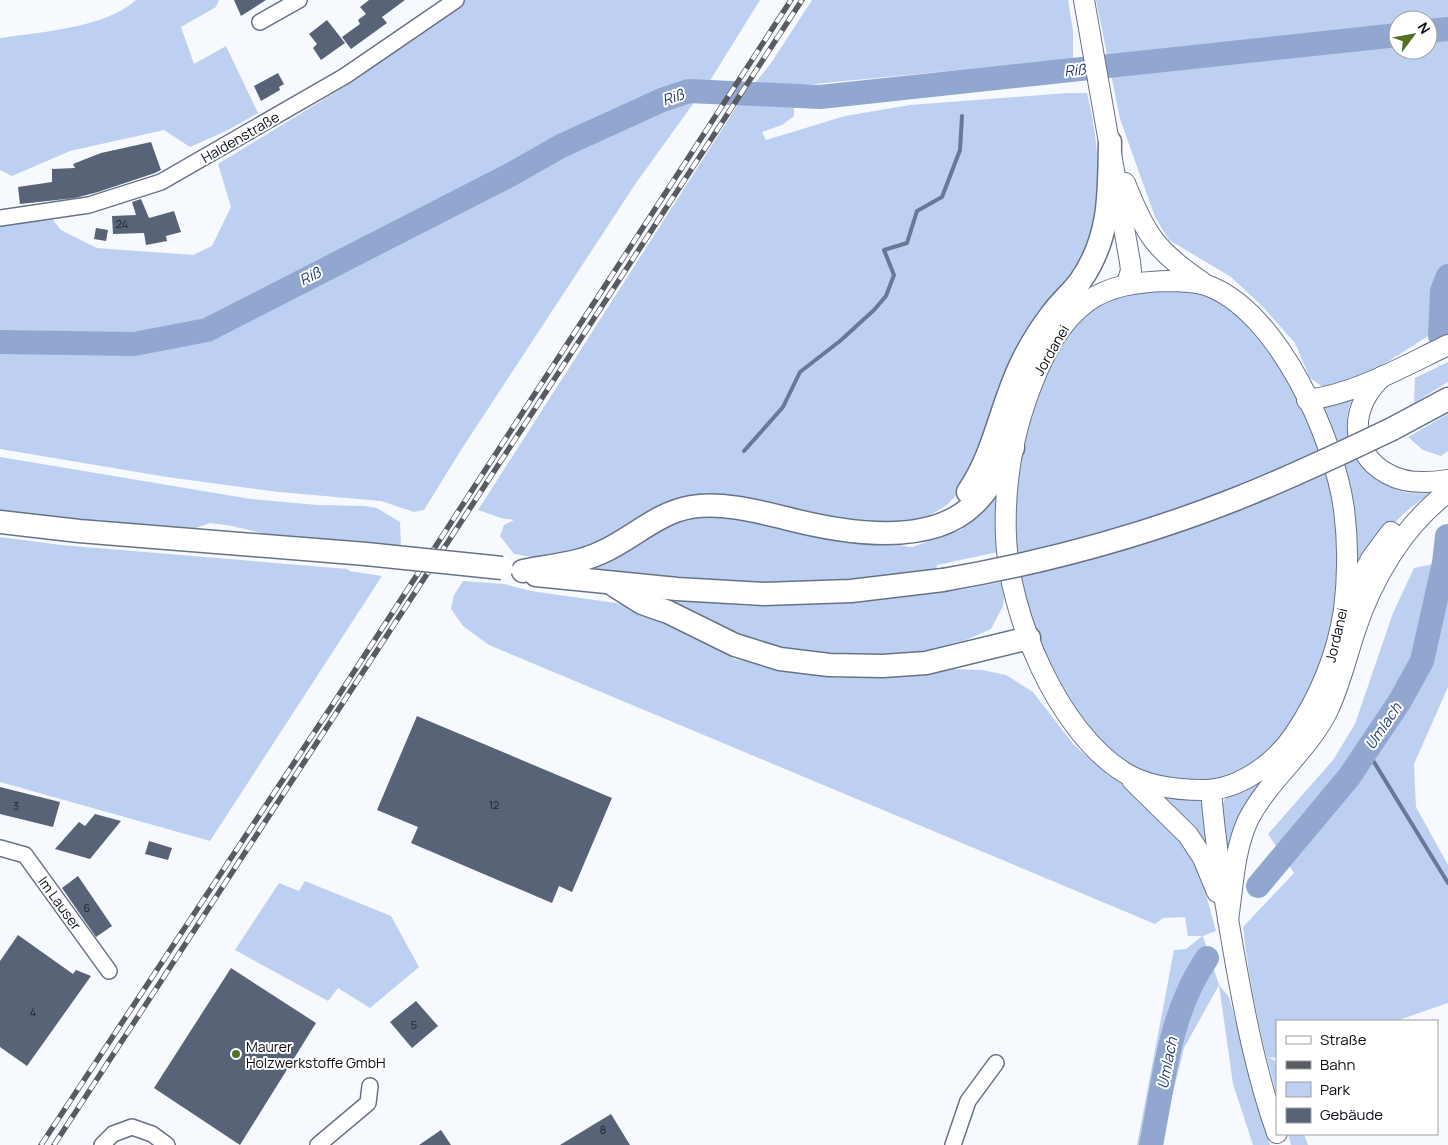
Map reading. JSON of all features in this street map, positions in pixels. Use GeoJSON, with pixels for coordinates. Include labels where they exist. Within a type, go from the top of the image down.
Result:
{"type":"FeatureCollection","features":[{"type":"Feature","properties":{"kind":"highway"},"geometry":{"type":"LineString","coordinates":[[929,527],[948,512],[968,491],[979,474],[990,452],[1011,387],[1023,358],[1052,314],[1080,282],[1098,251],[1106,220],[1110,142]]}},
{"type":"Feature","properties":{"kind":"highway"},"geometry":{"type":"LineString","coordinates":[[0,522],[79,531],[366,554],[512,570],[541,577],[612,584],[764,594],[852,591],[943,580],[1077,550],[1212,508],[1303,472],[1392,429],[1448,399]]}},
{"type":"Feature","properties":{"kind":"highway"},"geometry":{"type":"LineString","coordinates":[[512,570],[570,563],[600,553],[661,517],[691,507],[719,507],[760,512],[806,524],[868,533],[908,532],[929,527],[948,521],[974,504],[990,484],[1013,448]]}},
{"type":"Feature","properties":{"kind":"highway"},"geometry":{"type":"LineString","coordinates":[[612,584],[642,603],[668,612],[735,645],[780,659],[829,665],[884,666],[926,663],[1028,638]]}},
{"type":"Feature","properties":{"kind":"main road"},"geometry":{"type":"LineString","coordinates":[[1085,6],[1130,262],[1131,271],[1126,285]]}},
{"type":"Feature","properties":{"kind":"main road"},"geometry":{"type":"LineString","coordinates":[[1110,142],[1145,228],[1158,248],[1172,262],[1208,286]]}},
{"type":"Feature","properties":{"kind":"main road","name":"Jordanei"},"geometry":{"type":"LineString","coordinates":[[1187,281],[1208,286],[1230,298],[1255,317],[1290,364],[1326,443],[1337,475],[1344,508],[1347,548],[1344,611],[1326,680],[1308,714],[1290,742],[1264,768],[1241,780],[1210,790],[1167,788],[1126,774],[1097,748],[1066,712],[1043,671],[1028,638],[1015,595],[1006,540],[1007,506],[1013,448],[1026,400],[1040,363],[1064,324],[1091,299],[1112,288],[1146,282],[1187,281]]}},
{"type":"Feature","properties":{"kind":"main road"},"geometry":{"type":"LineString","coordinates":[[1307,400],[1326,398],[1383,376],[1448,346]]}},
{"type":"Feature","properties":{"kind":"main road"},"geometry":{"type":"LineString","coordinates":[[1383,376],[1370,387],[1362,402],[1358,418],[1358,435],[1364,451],[1375,465],[1396,478],[1422,482],[1448,480]]}},
{"type":"Feature","properties":{"kind":"main road"},"geometry":{"type":"LineString","coordinates":[[1344,611],[1371,559],[1392,530],[1416,510],[1448,488]]}},
{"type":"Feature","properties":{"kind":"main road"},"geometry":{"type":"LineString","coordinates":[[1228,920],[1237,859],[1248,821],[1268,790],[1313,737],[1328,711],[1341,679],[1366,600],[1381,570],[1399,543],[1421,517],[1448,492]]}},
{"type":"Feature","properties":{"kind":"main road"},"geometry":{"type":"LineString","coordinates":[[1126,774],[1188,835],[1203,858],[1228,920]]}},
{"type":"Feature","properties":{"kind":"main road"},"geometry":{"type":"LineString","coordinates":[[1210,790],[1228,920],[1245,1017],[1268,1110],[1276,1131]]}},
{"type":"Feature","properties":{"kind":"street"},"geometry":{"type":"LineString","coordinates":[[260,22],[299,0]]}},
{"type":"Feature","properties":{"kind":"street","name":"Haldenstraße"},"geometry":{"type":"LineString","coordinates":[[0,218],[89,205],[161,182],[345,76],[456,0]]}},
{"type":"Feature","properties":{"kind":"street","name":"Im Lauser"},"geometry":{"type":"LineString","coordinates":[[0,848],[25,855],[110,971]]}},
{"type":"Feature","properties":{"kind":"street"},"geometry":{"type":"LineString","coordinates":[[953,1145],[968,1102],[996,1063]]}},
{"type":"Feature","properties":{"kind":"street"},"geometry":{"type":"LineString","coordinates":[[318,1145],[368,1102],[370,1086]]}},
{"type":"Feature","properties":{"kind":"street"},"geometry":{"type":"LineString","coordinates":[[102,1145],[113,1134],[132,1127],[152,1134],[167,1145]]}},
{"type":"Feature","properties":{"kind":"green space"},"geometry":{"type":"Polygon","coordinates":[[[136,0],[219,0],[216,7],[181,27],[194,64],[226,46],[258,113],[228,130],[190,147],[164,130],[70,151],[12,176],[0,170],[0,38],[52,31],[90,23],[123,9],[136,0]]]}},
{"type":"Feature","properties":{"kind":"green space"},"geometry":{"type":"Polygon","coordinates":[[[466,0],[760,0],[711,79],[636,183],[461,450],[424,510],[414,512],[381,501],[279,492],[167,477],[0,449],[0,225],[50,216],[61,230],[97,248],[193,255],[212,246],[231,207],[218,164],[354,81],[466,0]]]}},
{"type":"Feature","properties":{"kind":"green space"},"geometry":{"type":"Polygon","coordinates":[[[812,0],[1068,0],[1073,30],[1073,59],[794,86],[794,116],[782,125],[762,132],[766,140],[845,116],[910,105],[1087,93],[1097,148],[1099,186],[1095,242],[963,488],[947,505],[927,517],[870,527],[743,500],[556,556],[533,557],[514,554],[500,536],[504,525],[514,520],[501,518],[478,510],[737,106],[771,63],[812,0]]]}},
{"type":"Feature","properties":{"kind":"green space"},"geometry":{"type":"Polygon","coordinates":[[[1096,0],[1448,0],[1448,324],[1375,369],[1327,390],[1310,378],[1295,343],[1263,307],[1231,277],[1169,240],[1155,217],[1120,119],[1096,0]]]}},
{"type":"Feature","properties":{"kind":"green space"},"geometry":{"type":"Polygon","coordinates":[[[1132,288],[1194,288],[1225,303],[1246,320],[1289,375],[1332,479],[1340,565],[1330,639],[1306,705],[1267,757],[1215,783],[1160,780],[1132,767],[1089,732],[1058,689],[1020,595],[1011,507],[1030,405],[1060,343],[1087,312],[1132,288]]]}},
{"type":"Feature","properties":{"kind":"green space"},"geometry":{"type":"Polygon","coordinates":[[[1448,362],[1448,382],[1414,403],[1415,378],[1448,362]]]}},
{"type":"Feature","properties":{"kind":"green space"},"geometry":{"type":"Polygon","coordinates":[[[1352,398],[1347,417],[1348,429],[1351,441],[1364,464],[1373,474],[1393,488],[1407,493],[1431,493],[1398,519],[1382,537],[1358,571],[1321,406],[1352,398]]]}},
{"type":"Feature","properties":{"kind":"green space"},"geometry":{"type":"Polygon","coordinates":[[[1448,414],[1448,451],[1441,456],[1423,450],[1408,437],[1448,414]]]}},
{"type":"Feature","properties":{"kind":"green space"},"geometry":{"type":"Polygon","coordinates":[[[0,457],[251,499],[377,508],[400,522],[401,546],[269,535],[210,523],[196,528],[137,526],[0,512],[0,457]]]}},
{"type":"Feature","properties":{"kind":"green space"},"geometry":{"type":"Polygon","coordinates":[[[997,489],[998,552],[937,565],[936,571],[889,578],[748,585],[592,572],[592,565],[680,517],[724,513],[823,535],[912,547],[961,530],[997,489]]]}},
{"type":"Feature","properties":{"kind":"green space"},"geometry":{"type":"Polygon","coordinates":[[[0,537],[61,545],[348,569],[349,571],[382,576],[210,841],[0,782],[0,537]]]}},
{"type":"Feature","properties":{"kind":"green space"},"geometry":{"type":"Polygon","coordinates":[[[1448,561],[1448,687],[1414,764],[1416,807],[1448,865],[1448,1003],[1399,1020],[1276,1020],[1276,1058],[1268,1057],[1276,1061],[1276,1091],[1256,1012],[1243,927],[1294,873],[1268,834],[1333,760],[1355,724],[1393,613],[1414,568],[1448,561]]]}},
{"type":"Feature","properties":{"kind":"green space"},"geometry":{"type":"Polygon","coordinates":[[[463,581],[504,584],[531,591],[616,603],[651,612],[693,632],[734,659],[837,678],[907,676],[953,669],[982,670],[1006,675],[1033,692],[1074,745],[1108,775],[1141,798],[1191,852],[1204,887],[1216,931],[1203,936],[1219,985],[1184,1048],[1160,1145],[1137,1145],[1174,950],[1186,949],[1202,936],[1188,936],[1185,917],[1163,918],[1155,924],[489,645],[463,626],[451,609],[454,595],[463,581]]]}},
{"type":"Feature","properties":{"kind":"green space"},"geometry":{"type":"Polygon","coordinates":[[[1006,581],[1003,606],[991,629],[966,640],[915,653],[877,657],[818,658],[764,649],[665,599],[750,606],[870,601],[967,589],[1006,581]]]}},
{"type":"Feature","properties":{"kind":"green space"},"geometry":{"type":"Polygon","coordinates":[[[1266,777],[1228,861],[1222,806],[1226,797],[1237,787],[1266,777]]]}},
{"type":"Feature","properties":{"kind":"green space"},"geometry":{"type":"Polygon","coordinates":[[[1153,787],[1206,794],[1219,873],[1153,787]]]}},
{"type":"Feature","properties":{"kind":"green space"},"geometry":{"type":"Polygon","coordinates":[[[305,881],[391,916],[419,967],[370,1008],[338,988],[328,1001],[235,950],[279,883],[299,891],[305,881]]]}},
{"type":"Feature","properties":{"kind":"green space"},"geometry":{"type":"Polygon","coordinates":[[[1219,985],[1229,997],[1270,1145],[1253,1145],[1233,1084],[1219,985]]]}},
{"type":"Feature","properties":{"kind":"green space"},"geometry":{"type":"Polygon","coordinates":[[[1288,1135],[1304,1135],[1308,1145],[1291,1145],[1288,1135]]]}},
{"type":"Feature","properties":{"kind":"building"},"geometry":{"type":"Polygon","coordinates":[[[234,0],[266,0],[241,16],[234,0]]]}},
{"type":"Feature","properties":{"kind":"building"},"geometry":{"type":"Polygon","coordinates":[[[369,0],[405,0],[382,17],[387,23],[351,49],[342,37],[360,24],[358,20],[366,14],[360,7],[369,0]]]}},
{"type":"Feature","properties":{"kind":"building"},"geometry":{"type":"Polygon","coordinates":[[[327,20],[345,43],[321,60],[313,48],[317,44],[309,34],[327,20]]]}},
{"type":"Feature","properties":{"kind":"building"},"geometry":{"type":"Polygon","coordinates":[[[278,73],[284,84],[279,87],[280,90],[261,101],[254,86],[278,73]]]}},
{"type":"Feature","properties":{"kind":"building"},"geometry":{"type":"Polygon","coordinates":[[[151,142],[161,170],[155,173],[75,198],[20,204],[18,187],[52,182],[52,169],[75,168],[73,164],[101,153],[151,142]]]}},
{"type":"Feature","properties":{"kind":"building"},"geometry":{"type":"Polygon","coordinates":[[[141,199],[149,218],[174,211],[181,232],[166,236],[167,241],[146,245],[144,233],[113,234],[112,216],[136,215],[132,202],[141,199]]]}},
{"type":"Feature","properties":{"kind":"building"},"geometry":{"type":"Polygon","coordinates":[[[96,228],[108,230],[106,241],[94,239],[96,228]]]}},
{"type":"Feature","properties":{"kind":"building"},"geometry":{"type":"Polygon","coordinates":[[[417,716],[612,798],[572,892],[559,886],[552,903],[411,843],[418,827],[377,810],[417,716]]]}},
{"type":"Feature","properties":{"kind":"building"},"geometry":{"type":"Polygon","coordinates":[[[0,787],[60,802],[53,827],[0,814],[0,787]]]}},
{"type":"Feature","properties":{"kind":"building"},"geometry":{"type":"Polygon","coordinates":[[[95,814],[121,821],[90,859],[55,849],[79,822],[85,826],[95,814]]]}},
{"type":"Feature","properties":{"kind":"building"},"geometry":{"type":"Polygon","coordinates":[[[149,841],[172,848],[168,860],[145,854],[149,841]]]}},
{"type":"Feature","properties":{"kind":"building"},"geometry":{"type":"Polygon","coordinates":[[[78,876],[112,926],[96,937],[62,888],[78,876]]]}},
{"type":"Feature","properties":{"kind":"building"},"geometry":{"type":"Polygon","coordinates":[[[18,935],[73,974],[76,970],[91,976],[27,1066],[0,1047],[0,961],[18,935]]]}},
{"type":"Feature","properties":{"kind":"building","name":"Maurer Holzwerkstoffe GmbH"},"geometry":{"type":"Polygon","coordinates":[[[231,968],[316,1023],[240,1145],[154,1088],[231,968]]]}},
{"type":"Feature","properties":{"kind":"building"},"geometry":{"type":"Polygon","coordinates":[[[416,1001],[438,1026],[412,1048],[390,1022],[416,1001]]]}},
{"type":"Feature","properties":{"kind":"building"},"geometry":{"type":"Polygon","coordinates":[[[611,1114],[630,1145],[560,1145],[611,1114]]]}},
{"type":"Feature","properties":{"kind":"building"},"geometry":{"type":"Polygon","coordinates":[[[441,1130],[451,1145],[419,1145],[441,1130]]]}},
{"type":"Feature","properties":{"kind":"waterway","name":"Riß"},"geometry":{"type":"LineString","coordinates":[[1438,30],[1448,29]]}},
{"type":"Feature","properties":{"kind":"waterway","name":"Riß"},"geometry":{"type":"LineString","coordinates":[[0,342],[134,344],[207,330],[508,176],[561,146],[662,100],[689,91],[820,97],[1388,36]]}},
{"type":"Feature","properties":{"kind":"waterway"},"geometry":{"type":"LineString","coordinates":[[744,451],[783,407],[800,372],[840,341],[874,310],[886,296],[894,275],[884,250],[907,243],[917,211],[942,197],[960,150],[962,116]]}},
{"type":"Feature","properties":{"kind":"waterway","name":"Umlach"},"geometry":{"type":"LineString","coordinates":[[1440,336],[1442,291],[1448,276]]}},
{"type":"Feature","properties":{"kind":"waterway","name":"Umlach"},"geometry":{"type":"LineString","coordinates":[[1258,886],[1349,777],[1400,701],[1422,661],[1444,563],[1447,536]]}},
{"type":"Feature","properties":{"kind":"waterway"},"geometry":{"type":"LineString","coordinates":[[1366,749],[1448,883]]}},
{"type":"Feature","properties":{"kind":"waterway","name":"Umlach"},"geometry":{"type":"LineString","coordinates":[[1151,1145],[1164,1072],[1176,1024],[1194,979],[1207,958]]}},
{"type":"Feature","properties":{"kind":"railway"},"geometry":{"type":"LineString","coordinates":[[41,1145],[333,704],[791,0]]}},
{"type":"Feature","properties":{"kind":"railway"},"geometry":{"type":"LineString","coordinates":[[54,1145],[802,0]]}},
{"type":"Feature","properties":{"kind":"place","name":"Maurer Holzwerkstoffe GmbH"},"geometry":{"type":"Point","coordinates":[236,1054]}}]}
